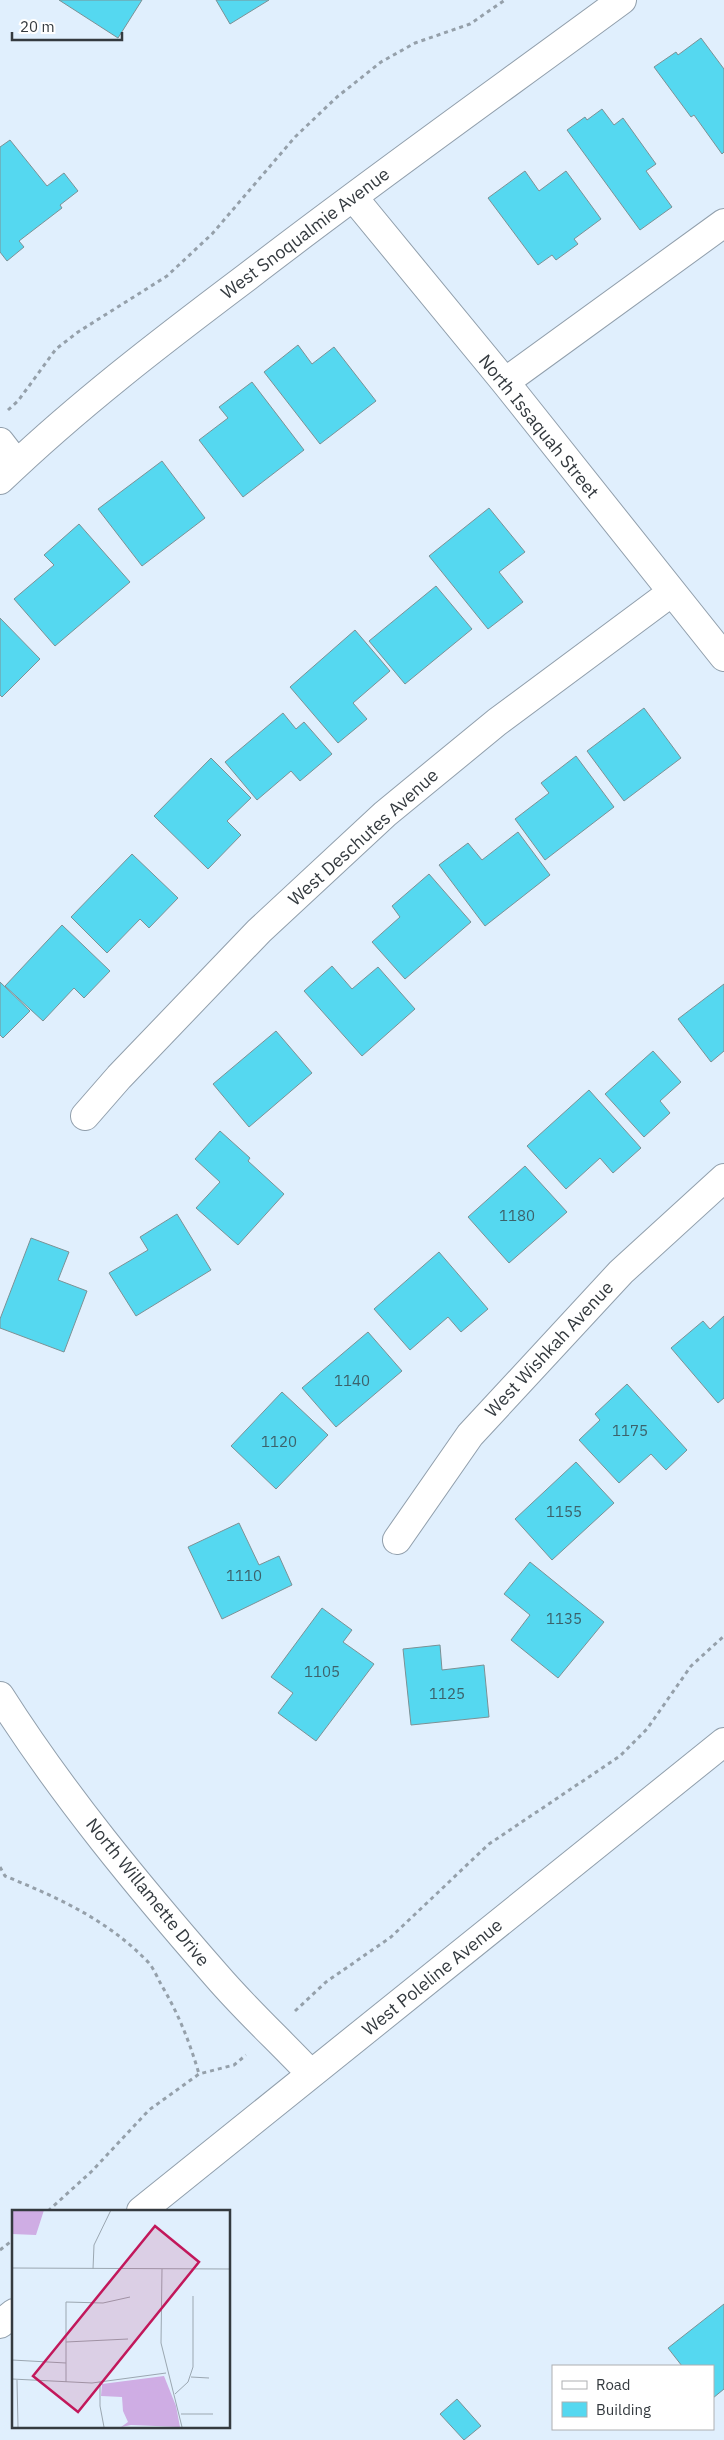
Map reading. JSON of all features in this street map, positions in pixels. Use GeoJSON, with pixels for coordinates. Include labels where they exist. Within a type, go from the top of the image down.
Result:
{"type":"FeatureCollection","features":[{"type":"Feature","properties":{"kind":"street","name":"West Snoqualmie Avenue"},"geometry":{"type":"LineString","coordinates":[[9,472],[90,399],[179,328],[353,197],[622,0]]}},
{"type":"Feature","properties":{"kind":"street","name":"North Issaquah Street"},"geometry":{"type":"LineString","coordinates":[[353,197],[505,382],[724,657]]}},
{"type":"Feature","properties":{"kind":"street"},"geometry":{"type":"LineString","coordinates":[[505,382],[724,223]]}},
{"type":"Feature","properties":{"kind":"street"},"geometry":{"type":"LineString","coordinates":[[0,442],[9,472]]}},
{"type":"Feature","properties":{"kind":"street","name":"West Deschutes Avenue"},"geometry":{"type":"LineString","coordinates":[[84,1116],[259,931],[384,814],[497,722],[672,592]]}},
{"type":"Feature","properties":{"kind":"street","name":"West Wishkah Avenue"},"geometry":{"type":"LineString","coordinates":[[397,1540],[470,1435],[621,1272],[724,1178]]}},
{"type":"Feature","properties":{"kind":"street","name":"North Willamette Drive"},"geometry":{"type":"LineString","coordinates":[[0,1696],[40,1758],[142,1887],[218,1977],[312,2074]]}},
{"type":"Feature","properties":{"kind":"street","name":"West Poleline Avenue"},"geometry":{"type":"LineString","coordinates":[[142,2210],[724,1742]]}},
{"type":"Feature","properties":{"kind":"street"},"geometry":{"type":"LineString","coordinates":[[0,2324],[12,2315]]}},
{"type":"Feature","properties":{"kind":"path"},"geometry":{"type":"LineString","coordinates":[[6,412],[18,401],[56,349],[78,332],[167,276],[206,240],[295,137],[337,97],[381,62],[416,43],[470,24],[505,0]]}},
{"type":"Feature","properties":{"kind":"path"},"geometry":{"type":"LineString","coordinates":[[49,2210],[92,2171],[149,2110],[199,2074],[234,2065],[326,1982],[391,1937],[489,1844],[620,1756],[647,1729],[691,1666],[724,1636]]}},
{"type":"Feature","properties":{"kind":"path"},"geometry":{"type":"LineString","coordinates":[[0,1867],[5,1876],[68,1902],[101,1922],[150,1964],[178,2012],[199,2074]]}},
{"type":"Feature","properties":{"kind":"path"},"geometry":{"type":"LineString","coordinates":[[0,2250],[12,2241]]}},
{"type":"Feature","properties":{"kind":"building"},"geometry":{"type":"Polygon","coordinates":[[[59,0],[142,0],[118,38],[59,0]]]}},
{"type":"Feature","properties":{"kind":"building"},"geometry":{"type":"Polygon","coordinates":[[[216,0],[269,0],[230,24],[216,0]]]}},
{"type":"Feature","properties":{"kind":"building"},"geometry":{"type":"Polygon","coordinates":[[[701,38],[724,69],[724,152],[722,154],[694,115],[691,117],[654,67],[676,52],[678,55],[701,38]]]}},
{"type":"Feature","properties":{"kind":"building"},"geometry":{"type":"Polygon","coordinates":[[[602,109],[614,125],[623,118],[656,164],[646,171],[672,207],[640,230],[567,130],[585,117],[587,120],[602,109]]]}},
{"type":"Feature","properties":{"kind":"building"},"geometry":{"type":"Polygon","coordinates":[[[10,140],[47,186],[64,173],[78,191],[60,205],[62,208],[19,241],[24,247],[7,261],[0,252],[0,147],[10,140]]]}},
{"type":"Feature","properties":{"kind":"building"},"geometry":{"type":"Polygon","coordinates":[[[525,171],[539,191],[566,171],[601,219],[574,239],[578,244],[556,260],[552,255],[538,265],[488,198],[525,171]]]}},
{"type":"Feature","properties":{"kind":"building"},"geometry":{"type":"Polygon","coordinates":[[[298,345],[312,364],[334,347],[376,401],[320,444],[264,372],[298,345]]]}},
{"type":"Feature","properties":{"kind":"building"},"geometry":{"type":"Polygon","coordinates":[[[252,382],[304,450],[243,497],[199,440],[228,418],[219,407],[252,382]]]}},
{"type":"Feature","properties":{"kind":"building"},"geometry":{"type":"Polygon","coordinates":[[[162,461],[205,518],[142,566],[98,509],[162,461]]]}},
{"type":"Feature","properties":{"kind":"building"},"geometry":{"type":"Polygon","coordinates":[[[489,508],[525,552],[499,572],[523,602],[488,629],[429,556],[489,508]]]}},
{"type":"Feature","properties":{"kind":"building"},"geometry":{"type":"Polygon","coordinates":[[[79,524],[130,582],[55,646],[14,599],[54,565],[44,555],[79,524]]]}},
{"type":"Feature","properties":{"kind":"building"},"geometry":{"type":"Polygon","coordinates":[[[436,586],[472,629],[405,684],[369,641],[436,586]]]}},
{"type":"Feature","properties":{"kind":"building"},"geometry":{"type":"Polygon","coordinates":[[[0,618],[40,659],[2,697],[0,695],[0,618]]]}},
{"type":"Feature","properties":{"kind":"building"},"geometry":{"type":"Polygon","coordinates":[[[355,630],[390,671],[353,703],[367,719],[338,743],[290,687],[355,630]]]}},
{"type":"Feature","properties":{"kind":"building"},"geometry":{"type":"Polygon","coordinates":[[[644,708],[681,758],[624,801],[587,751],[644,708]]]}},
{"type":"Feature","properties":{"kind":"building"},"geometry":{"type":"Polygon","coordinates":[[[283,713],[296,729],[304,722],[332,754],[300,781],[291,771],[257,800],[225,762],[283,713]]]}},
{"type":"Feature","properties":{"kind":"building"},"geometry":{"type":"Polygon","coordinates":[[[576,756],[614,807],[545,860],[515,819],[549,793],[541,783],[576,756]]]}},
{"type":"Feature","properties":{"kind":"building"},"geometry":{"type":"Polygon","coordinates":[[[211,758],[251,798],[227,821],[241,835],[208,869],[154,816],[211,758]]]}},
{"type":"Feature","properties":{"kind":"building"},"geometry":{"type":"Polygon","coordinates":[[[518,832],[550,875],[485,926],[439,865],[468,843],[482,860],[518,832]]]}},
{"type":"Feature","properties":{"kind":"building"},"geometry":{"type":"Polygon","coordinates":[[[132,854],[178,898],[149,928],[140,919],[107,953],[71,917],[132,854]]]}},
{"type":"Feature","properties":{"kind":"building"},"geometry":{"type":"Polygon","coordinates":[[[429,874],[471,922],[405,979],[372,942],[400,917],[392,906],[429,874]]]}},
{"type":"Feature","properties":{"kind":"building"},"geometry":{"type":"Polygon","coordinates":[[[62,925],[110,971],[84,998],[74,988],[43,1021],[5,986],[62,925]]]}},
{"type":"Feature","properties":{"kind":"building"},"geometry":{"type":"Polygon","coordinates":[[[332,966],[352,989],[378,967],[415,1009],[362,1056],[304,991],[332,966]]]}},
{"type":"Feature","properties":{"kind":"building"},"geometry":{"type":"Polygon","coordinates":[[[0,982],[30,1011],[3,1038],[0,1035],[0,982]]]}},
{"type":"Feature","properties":{"kind":"building"},"geometry":{"type":"Polygon","coordinates":[[[724,984],[724,1051],[711,1062],[678,1019],[724,984]]]}},
{"type":"Feature","properties":{"kind":"building"},"geometry":{"type":"Polygon","coordinates":[[[276,1031],[312,1073],[249,1127],[213,1084],[276,1031]]]}},
{"type":"Feature","properties":{"kind":"building"},"geometry":{"type":"Polygon","coordinates":[[[653,1051],[681,1082],[660,1101],[670,1113],[644,1137],[605,1094],[653,1051]]]}},
{"type":"Feature","properties":{"kind":"building"},"geometry":{"type":"Polygon","coordinates":[[[589,1090],[641,1148],[613,1173],[600,1158],[566,1189],[527,1146],[589,1090]]]}},
{"type":"Feature","properties":{"kind":"building"},"geometry":{"type":"Polygon","coordinates":[[[220,1131],[250,1158],[248,1161],[284,1194],[238,1245],[196,1208],[220,1182],[195,1159],[220,1131]]]}},
{"type":"Feature","properties":{"kind":"building"},"geometry":{"type":"Polygon","coordinates":[[[525,1166],[567,1212],[509,1263],[468,1217],[525,1166]]]}},
{"type":"Feature","properties":{"kind":"building"},"geometry":{"type":"Polygon","coordinates":[[[177,1214],[211,1270],[136,1316],[109,1273],[148,1250],[140,1237],[177,1214]]]}},
{"type":"Feature","properties":{"kind":"building"},"geometry":{"type":"Polygon","coordinates":[[[31,1238],[69,1252],[58,1280],[87,1291],[64,1352],[0,1328],[0,1319],[31,1238]]]}},
{"type":"Feature","properties":{"kind":"building"},"geometry":{"type":"Polygon","coordinates":[[[439,1252],[488,1309],[461,1332],[448,1317],[410,1350],[374,1309],[439,1252]]]}},
{"type":"Feature","properties":{"kind":"building"},"geometry":{"type":"Polygon","coordinates":[[[724,1316],[724,1398],[718,1403],[671,1348],[703,1321],[710,1329],[724,1316]]]}},
{"type":"Feature","properties":{"kind":"building"},"geometry":{"type":"Polygon","coordinates":[[[368,1332],[402,1371],[336,1427],[302,1388],[368,1332]]]}},
{"type":"Feature","properties":{"kind":"building"},"geometry":{"type":"Polygon","coordinates":[[[627,1384],[687,1450],[666,1470],[651,1454],[619,1483],[579,1440],[600,1420],[595,1414],[627,1384]]]}},
{"type":"Feature","properties":{"kind":"building"},"geometry":{"type":"Polygon","coordinates":[[[282,1392],[328,1435],[276,1489],[231,1446],[282,1392]]]}},
{"type":"Feature","properties":{"kind":"building"},"geometry":{"type":"Polygon","coordinates":[[[576,1462],[614,1503],[552,1560],[515,1519],[576,1462]]]}},
{"type":"Feature","properties":{"kind":"building"},"geometry":{"type":"Polygon","coordinates":[[[239,1523],[259,1565],[279,1556],[292,1585],[222,1619],[188,1547],[239,1523]]]}},
{"type":"Feature","properties":{"kind":"building"},"geometry":{"type":"Polygon","coordinates":[[[530,1562],[604,1622],[558,1678],[511,1640],[530,1615],[504,1594],[530,1562]]]}},
{"type":"Feature","properties":{"kind":"building"},"geometry":{"type":"Polygon","coordinates":[[[322,1608],[352,1630],[343,1642],[374,1664],[316,1741],[278,1713],[293,1693],[271,1677],[322,1608]]]}},
{"type":"Feature","properties":{"kind":"building"},"geometry":{"type":"Polygon","coordinates":[[[440,1645],[442,1670],[484,1665],[489,1717],[411,1725],[403,1649],[440,1645]]]}},
{"type":"Feature","properties":{"kind":"building"},"geometry":{"type":"Polygon","coordinates":[[[724,2304],[724,2389],[714,2397],[714,2365],[681,2365],[668,2348],[724,2304]]]}},
{"type":"Feature","properties":{"kind":"building"},"geometry":{"type":"Polygon","coordinates":[[[457,2399],[481,2426],[464,2440],[440,2414],[457,2399]]]}}]}
